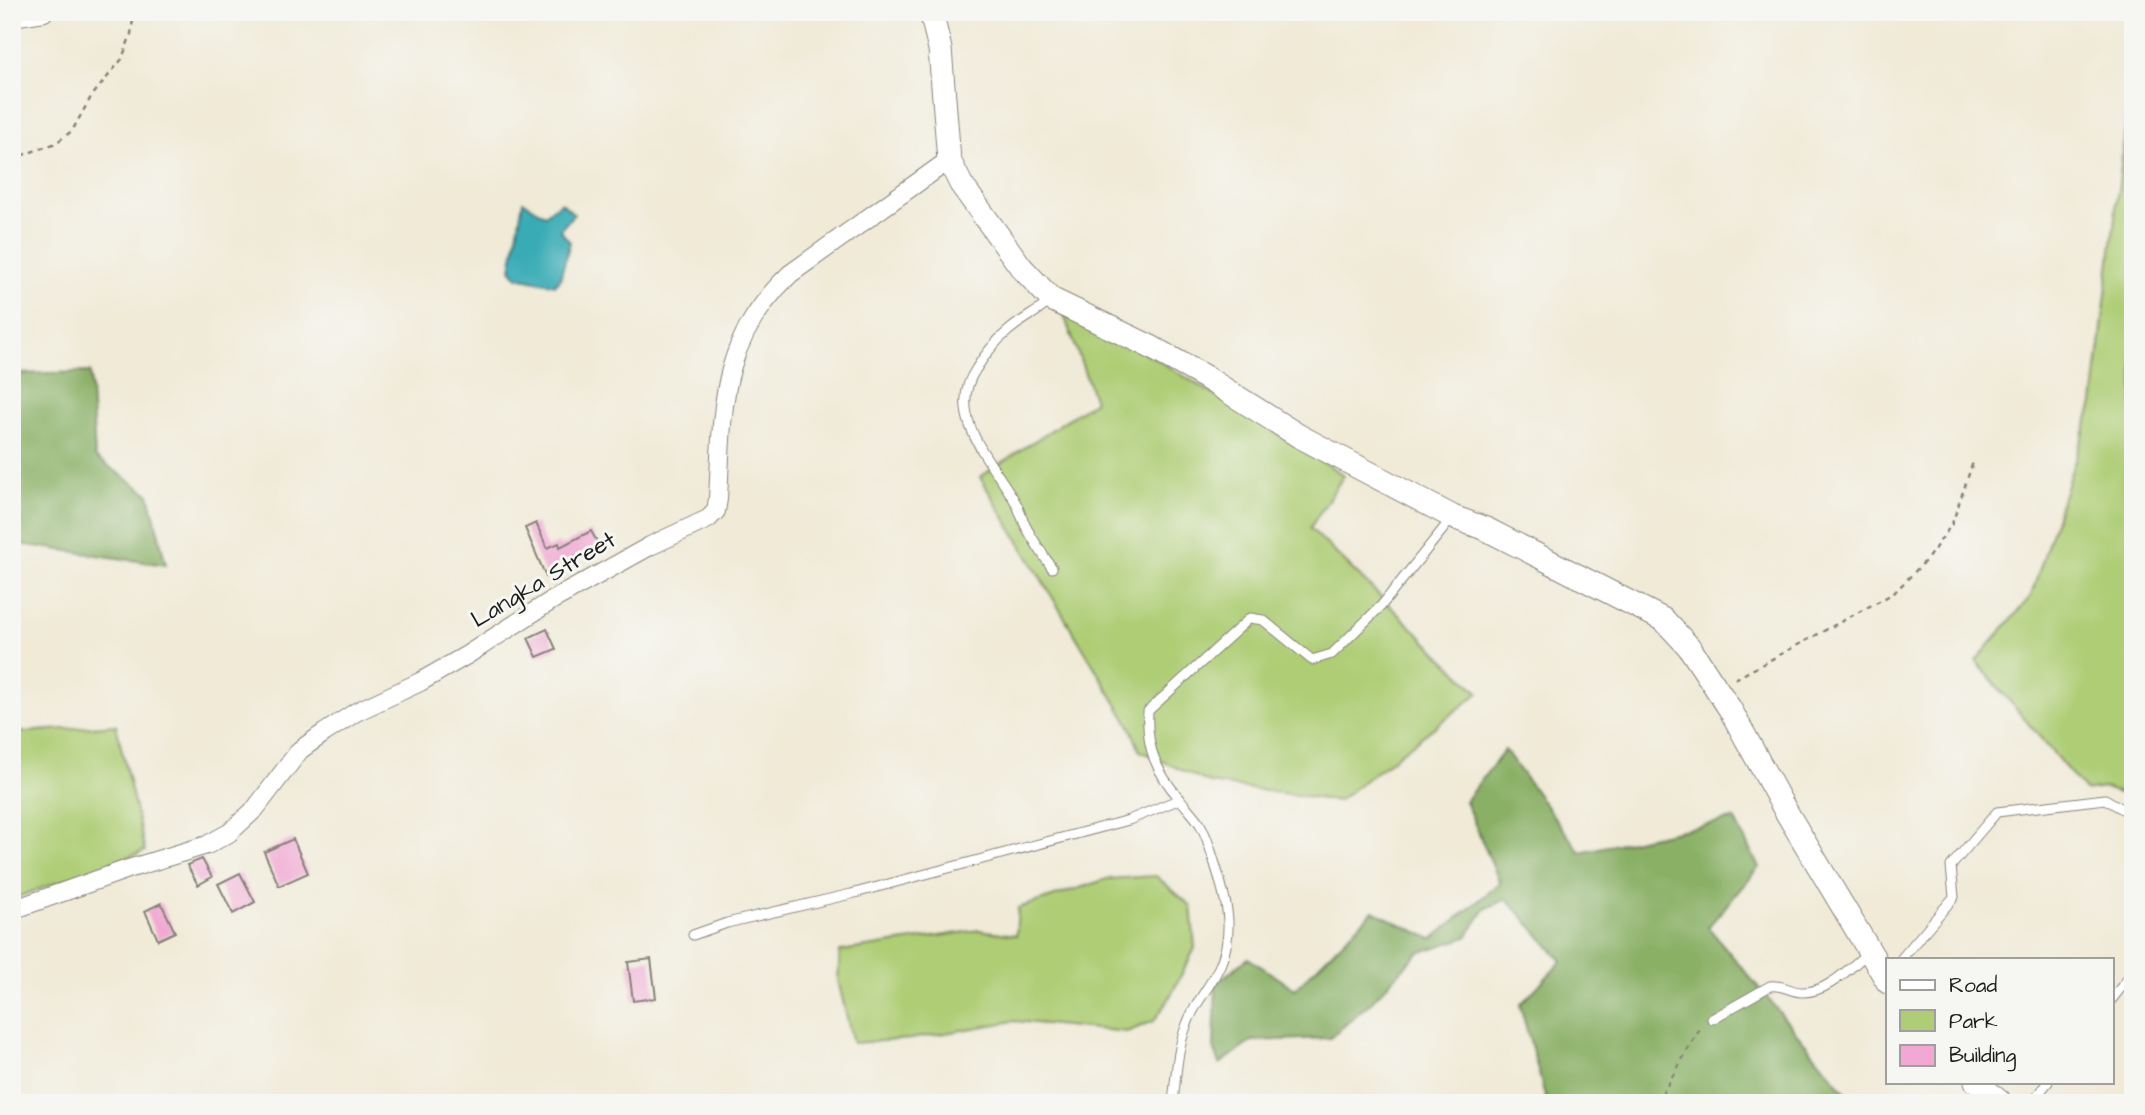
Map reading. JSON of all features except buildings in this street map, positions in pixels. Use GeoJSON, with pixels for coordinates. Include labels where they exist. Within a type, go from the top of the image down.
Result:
{"type":"FeatureCollection","features":[{"type":"Feature","properties":{"kind":"street"},"geometry":{"type":"LineString","coordinates":[[12,17],[44,12]]}},
{"type":"Feature","properties":{"kind":"street"},"geometry":{"type":"LineString","coordinates":[[931,12],[940,49],[949,160],[961,184],[1021,267],[1051,299],[1149,346],[1205,377],[1298,436],[1453,517],[1486,528],[1664,620],[1689,646],[1716,689],[1868,951],[1886,977]]}},
{"type":"Feature","properties":{"kind":"street","name":"Langka Street"},"geometry":{"type":"LineString","coordinates":[[12,910],[128,869],[207,845],[229,833],[255,809],[300,750],[356,712],[420,682],[551,601],[650,546],[708,519],[716,511],[718,499],[726,383],[733,356],[755,315],[790,274],[949,160]]}},
{"type":"Feature","properties":{"kind":"lane"},"geometry":{"type":"LineString","coordinates":[[1051,299],[1006,332],[994,345],[967,385],[966,402],[968,422],[979,446],[1016,503],[1027,528],[1052,568]]}},
{"type":"Feature","properties":{"kind":"lane"},"geometry":{"type":"LineString","coordinates":[[1173,1103],[1180,1046],[1187,1023],[1220,964],[1227,944],[1229,918],[1226,896],[1210,846],[1200,825],[1166,783],[1155,762],[1147,734],[1148,711],[1250,618],[1263,620],[1312,660],[1332,654],[1381,606],[1453,517]]}},
{"type":"Feature","properties":{"kind":"lane"},"geometry":{"type":"LineString","coordinates":[[693,935],[727,923],[851,894],[1129,820],[1180,799]]}},
{"type":"Feature","properties":{"kind":"lane"},"geometry":{"type":"LineString","coordinates":[[1902,958],[1954,897],[1951,866],[1997,812],[2105,799],[2133,816]]}},
{"type":"Feature","properties":{"kind":"lane"},"geometry":{"type":"LineString","coordinates":[[1712,1018],[1770,986],[1780,985],[1799,992],[1813,992],[1825,987],[1868,951]]}},
{"type":"Feature","properties":{"kind":"lane"},"geometry":{"type":"LineString","coordinates":[[2114,996],[2130,976]]}},
{"type":"Feature","properties":{"kind":"lane"},"geometry":{"type":"LineString","coordinates":[[2031,1103],[2046,1084]]}},
{"type":"Feature","properties":{"kind":"path"},"geometry":{"type":"LineString","coordinates":[[12,159],[56,143],[72,131],[91,97],[122,59],[131,34],[134,12]]}},
{"type":"Feature","properties":{"kind":"path"},"geometry":{"type":"LineString","coordinates":[[1716,689],[1894,593],[1928,558],[1952,524],[1972,462]]}},
{"type":"Feature","properties":{"kind":"path"},"geometry":{"type":"LineString","coordinates":[[1657,1103],[1702,1025],[1712,1018]]}},
{"type":"Feature","properties":{"kind":"green space"},"geometry":{"type":"Polygon","coordinates":[[[2133,64],[2131,797],[2104,788],[2085,791],[1976,661],[2031,596],[2093,404],[2133,64]]]}},
{"type":"Feature","properties":{"kind":"green space"},"geometry":{"type":"Polygon","coordinates":[[[1064,315],[1148,354],[1344,475],[1310,528],[1479,693],[1338,801],[1210,783],[1140,751],[1130,726],[980,477],[1095,401],[1064,315]]]}},
{"type":"Feature","properties":{"kind":"green space"},"geometry":{"type":"Polygon","coordinates":[[[90,372],[95,457],[149,494],[166,565],[12,543],[12,374],[90,372]]]}},
{"type":"Feature","properties":{"kind":"green space"},"geometry":{"type":"Polygon","coordinates":[[[116,725],[145,851],[12,899],[12,733],[116,725]]]}},
{"type":"Feature","properties":{"kind":"green space"},"geometry":{"type":"Polygon","coordinates":[[[1505,750],[1580,852],[1734,819],[1759,867],[1708,927],[1855,1103],[1801,1103],[1790,1091],[1778,1103],[1547,1103],[1520,1005],[1562,961],[1507,899],[1485,909],[1467,937],[1418,953],[1370,1003],[1330,1038],[1252,1041],[1220,1064],[1214,1048],[1216,983],[1248,958],[1295,989],[1373,911],[1432,939],[1500,883],[1465,801],[1505,750]]]}},
{"type":"Feature","properties":{"kind":"green space"},"geometry":{"type":"Polygon","coordinates":[[[1156,876],[1191,906],[1195,948],[1169,999],[1154,1021],[1127,1032],[1014,1021],[911,1039],[853,1043],[838,980],[840,951],[979,930],[1016,935],[1018,908],[1107,879],[1156,876]]]}},
{"type":"Feature","properties":{"kind":"water"},"geometry":{"type":"Polygon","coordinates":[[[523,201],[545,215],[561,202],[574,214],[560,230],[570,242],[560,279],[555,285],[517,277],[511,269],[523,201]]]}}]}
